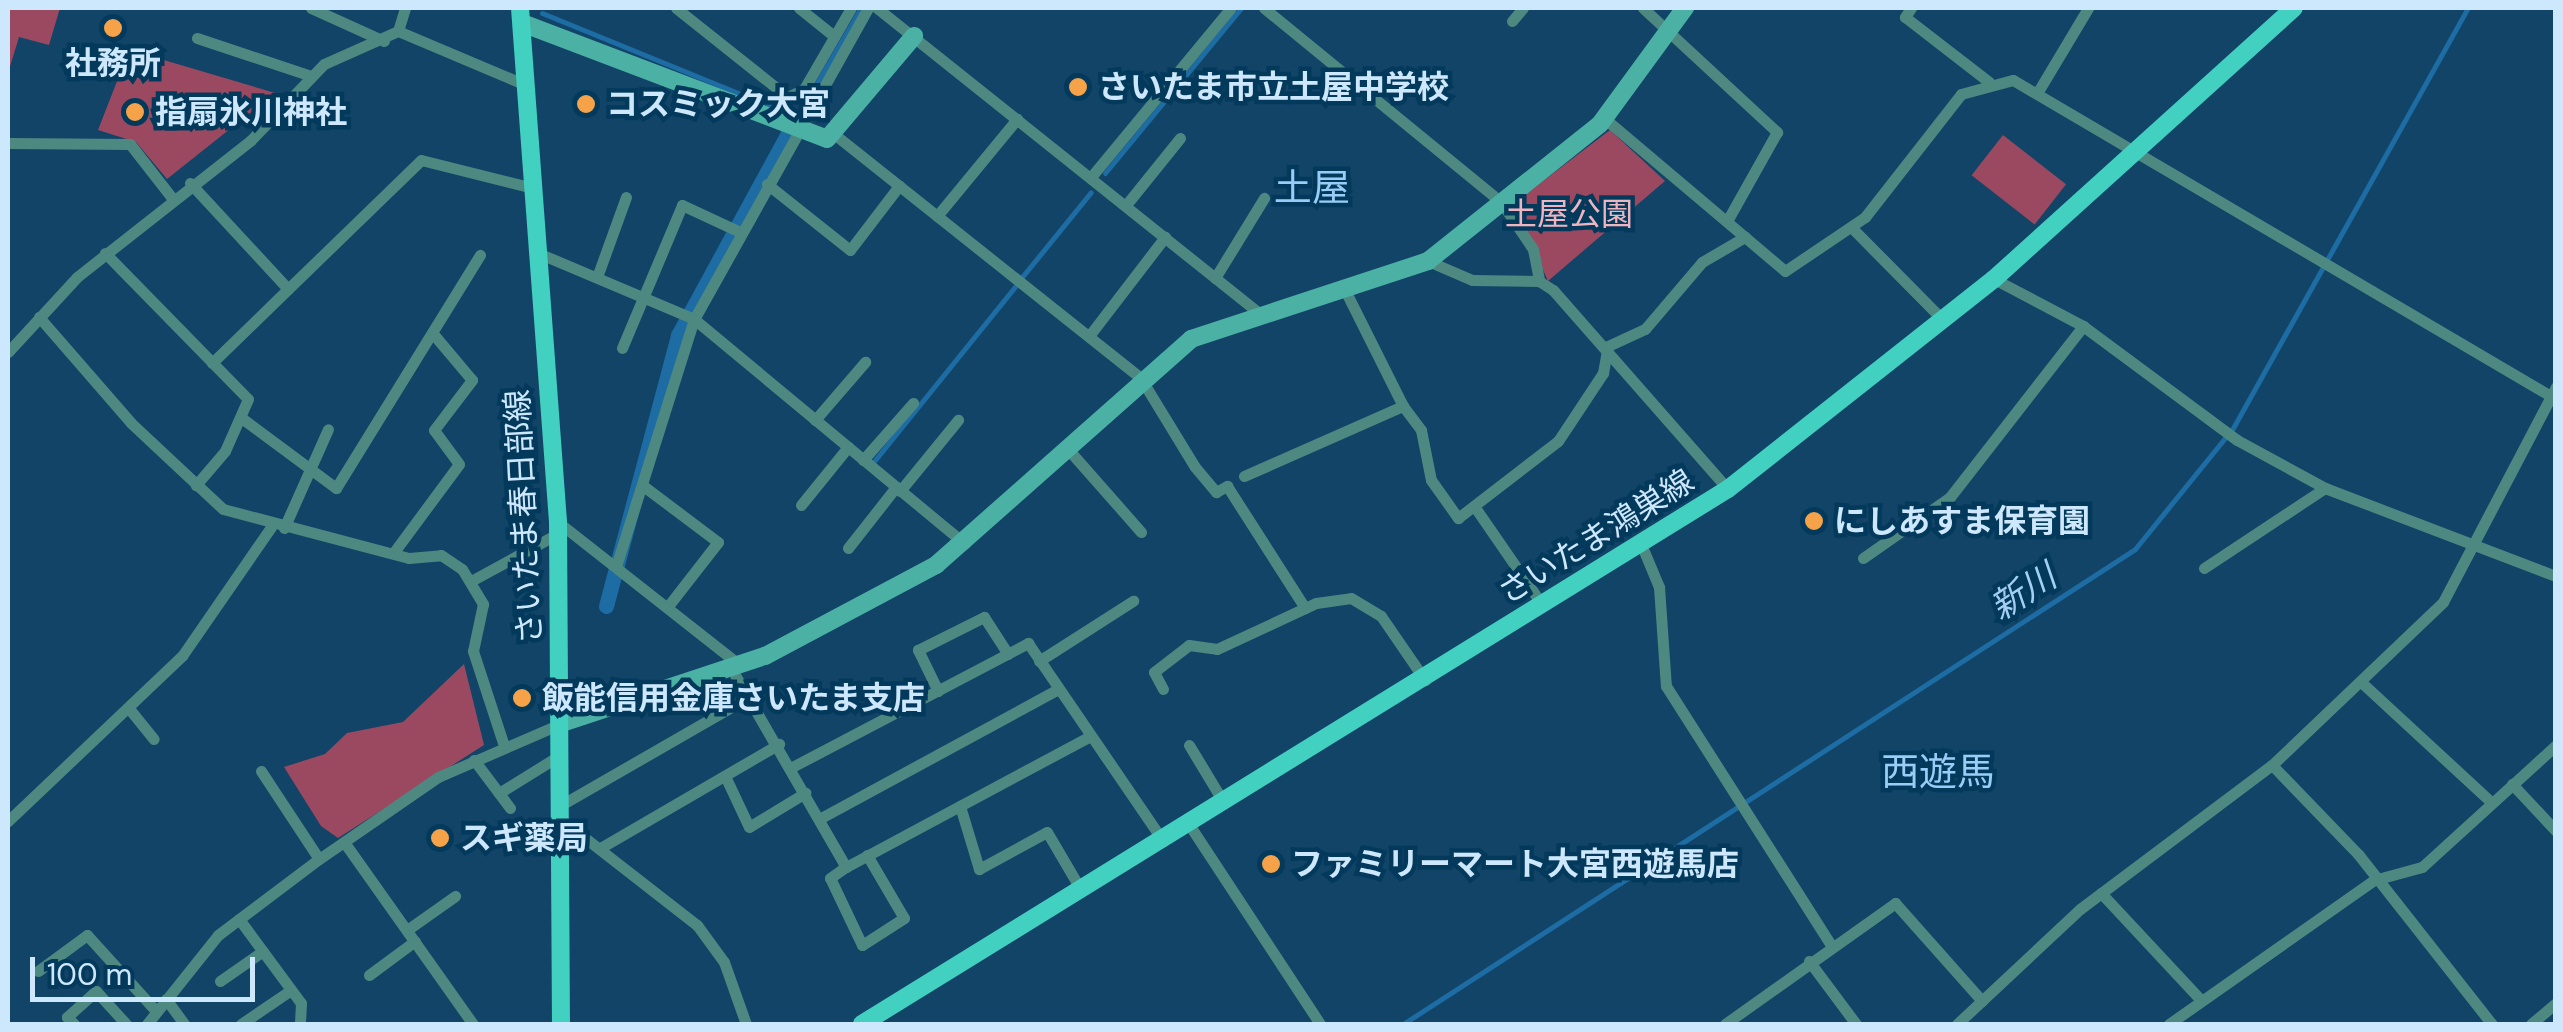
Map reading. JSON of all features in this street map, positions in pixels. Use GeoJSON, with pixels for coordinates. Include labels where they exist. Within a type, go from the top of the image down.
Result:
{"type":"FeatureCollection","features":[{"type":"Feature","properties":{"kind":"main road","name":"さいたま鴻巣線"},"geometry":{"type":"LineString","coordinates":[[862,1024],[1081,890],[1192,829],[1728,489],[1944,321],[2294,8]]}},
{"type":"Feature","properties":{"kind":"main road","name":"さいたま春日部線"},"geometry":{"type":"LineString","coordinates":[[521,15],[558,528],[561,1019]]}},
{"type":"Feature","properties":{"kind":"street"},"geometry":{"type":"LineString","coordinates":[[311,8],[384,41]]}},
{"type":"Feature","properties":{"kind":"street"},"geometry":{"type":"LineString","coordinates":[[8,352],[105,253],[250,140],[311,76],[398,31],[405,8]]}},
{"type":"Feature","properties":{"kind":"street"},"geometry":{"type":"LineString","coordinates":[[676,8],[788,97],[804,89],[850,8]]}},
{"type":"Feature","properties":{"kind":"street"},"geometry":{"type":"LineString","coordinates":[[689,18],[699,8]]}},
{"type":"Feature","properties":{"kind":"street"},"geometry":{"type":"LineString","coordinates":[[799,8],[834,36]]}},
{"type":"Feature","properties":{"kind":"street"},"geometry":{"type":"LineString","coordinates":[[617,563],[694,319],[868,8]]}},
{"type":"Feature","properties":{"kind":"street"},"geometry":{"type":"LineString","coordinates":[[877,8],[1260,316]]}},
{"type":"Feature","properties":{"kind":"street"},"geometry":{"type":"LineString","coordinates":[[1091,177],[1231,8]]}},
{"type":"Feature","properties":{"kind":"street"},"geometry":{"type":"LineString","coordinates":[[1264,8],[1501,202],[1534,249],[1539,281],[1728,489]]}},
{"type":"Feature","properties":{"kind":"street"},"geometry":{"type":"LineString","coordinates":[[1512,21],[1522,8]]}},
{"type":"Feature","properties":{"kind":"street"},"geometry":{"type":"LineString","coordinates":[[1643,8],[1777,132],[1727,221]]}},
{"type":"Feature","properties":{"kind":"street"},"geometry":{"type":"LineString","coordinates":[[147,1024],[240,919],[344,842],[474,760],[562,723],[736,666],[965,544],[1140,377],[1191,339],[1428,260],[1604,118],[1685,8]]}},
{"type":"Feature","properties":{"kind":"street"},"geometry":{"type":"LineString","coordinates":[[1911,8],[1906,17],[1989,82],[2038,90],[2130,153],[2552,391],[2443,602],[2272,765],[2101,893],[1957,1024]]}},
{"type":"Feature","properties":{"kind":"street"},"geometry":{"type":"LineString","coordinates":[[2038,90],[2088,8]]}},
{"type":"Feature","properties":{"kind":"street"},"geometry":{"type":"LineString","coordinates":[[521,15],[796,132],[834,134],[1140,377],[1195,468],[1216,492],[1227,486],[1305,608]]}},
{"type":"Feature","properties":{"kind":"street"},"geometry":{"type":"LineString","coordinates":[[398,31],[526,85]]}},
{"type":"Feature","properties":{"kind":"street"},"geometry":{"type":"LineString","coordinates":[[834,134],[914,36]]}},
{"type":"Feature","properties":{"kind":"street"},"geometry":{"type":"LineString","coordinates":[[197,38],[311,76]]}},
{"type":"Feature","properties":{"kind":"street"},"geometry":{"type":"LineString","coordinates":[[1604,118],[1785,271],[1851,226],[1952,103],[1989,82]]}},
{"type":"Feature","properties":{"kind":"street"},"geometry":{"type":"LineString","coordinates":[[938,216],[1018,119]]}},
{"type":"Feature","properties":{"kind":"street"},"geometry":{"type":"LineString","coordinates":[[1126,205],[1180,138]]}},
{"type":"Feature","properties":{"kind":"street"},"geometry":{"type":"LineString","coordinates":[[8,142],[130,144],[172,198]]}},
{"type":"Feature","properties":{"kind":"street"},"geometry":{"type":"LineString","coordinates":[[212,363],[421,160],[533,188]]}},
{"type":"Feature","properties":{"kind":"street"},"geometry":{"type":"LineString","coordinates":[[190,183],[288,289]]}},
{"type":"Feature","properties":{"kind":"street"},"geometry":{"type":"LineString","coordinates":[[768,184],[850,250],[899,186]]}},
{"type":"Feature","properties":{"kind":"street"},"geometry":{"type":"LineString","coordinates":[[596,277],[626,197]]}},
{"type":"Feature","properties":{"kind":"street"},"geometry":{"type":"LineString","coordinates":[[1216,278],[1264,198]]}},
{"type":"Feature","properties":{"kind":"street"},"geometry":{"type":"LineString","coordinates":[[622,348],[682,205],[740,232]]}},
{"type":"Feature","properties":{"kind":"street"},"geometry":{"type":"LineString","coordinates":[[1851,226],[1944,321]]}},
{"type":"Feature","properties":{"kind":"street"},"geometry":{"type":"LineString","coordinates":[[1605,352],[1645,329],[1722,245],[1745,237]]}},
{"type":"Feature","properties":{"kind":"street"},"geometry":{"type":"LineString","coordinates":[[1088,336],[1165,238]]}},
{"type":"Feature","properties":{"kind":"street"},"geometry":{"type":"LineString","coordinates":[[105,253],[248,399],[243,418],[196,485]]}},
{"type":"Feature","properties":{"kind":"street"},"geometry":{"type":"LineString","coordinates":[[538,254],[694,319],[965,544]]}},
{"type":"Feature","properties":{"kind":"street"},"geometry":{"type":"LineString","coordinates":[[243,418],[336,488],[435,336],[480,255]]}},
{"type":"Feature","properties":{"kind":"street"},"geometry":{"type":"LineString","coordinates":[[1428,260],[1472,280],[1539,281]]}},
{"type":"Feature","properties":{"kind":"street"},"geometry":{"type":"LineString","coordinates":[[1994,278],[2082,326],[2238,440],[2325,488],[2472,540],[2556,576]]}},
{"type":"Feature","properties":{"kind":"street"},"geometry":{"type":"LineString","coordinates":[[1345,290],[1403,406],[1421,430],[1431,480],[1458,518],[1558,441],[1603,373],[1605,352]]}},
{"type":"Feature","properties":{"kind":"street"},"geometry":{"type":"LineString","coordinates":[[39,317],[223,509],[278,527],[394,552],[441,555],[471,580],[484,617],[473,650],[504,746]]}},
{"type":"Feature","properties":{"kind":"street"},"geometry":{"type":"LineString","coordinates":[[1863,558],[1950,497],[2082,326]]}},
{"type":"Feature","properties":{"kind":"street"},"geometry":{"type":"LineString","coordinates":[[394,552],[459,464],[434,430],[472,380],[435,336]]}},
{"type":"Feature","properties":{"kind":"street"},"geometry":{"type":"LineString","coordinates":[[815,420],[865,362]]}},
{"type":"Feature","properties":{"kind":"street"},"geometry":{"type":"LineString","coordinates":[[863,460],[913,403]]}},
{"type":"Feature","properties":{"kind":"street"},"geometry":{"type":"LineString","coordinates":[[1244,476],[1403,406]]}},
{"type":"Feature","properties":{"kind":"street"},"geometry":{"type":"LineString","coordinates":[[848,548],[958,420]]}},
{"type":"Feature","properties":{"kind":"street"},"geometry":{"type":"LineString","coordinates":[[8,821],[131,712],[182,656],[278,527],[328,429]]}},
{"type":"Feature","properties":{"kind":"street"},"geometry":{"type":"LineString","coordinates":[[801,505],[848,447]]}},
{"type":"Feature","properties":{"kind":"street"},"geometry":{"type":"LineString","coordinates":[[1067,448],[1141,532]]}},
{"type":"Feature","properties":{"kind":"street"},"geometry":{"type":"LineString","coordinates":[[642,485],[718,542],[669,605]]}},
{"type":"Feature","properties":{"kind":"street"},"geometry":{"type":"LineString","coordinates":[[2204,568],[2325,488]]}},
{"type":"Feature","properties":{"kind":"street"},"geometry":{"type":"LineString","coordinates":[[1474,506],[1544,606]]}},
{"type":"Feature","properties":{"kind":"street"},"geometry":{"type":"LineString","coordinates":[[471,580],[558,528],[617,563],[736,666],[749,696],[846,866]]}},
{"type":"Feature","properties":{"kind":"street"},"geometry":{"type":"LineString","coordinates":[[1641,544],[1660,587],[1666,686],[1830,945]]}},
{"type":"Feature","properties":{"kind":"street"},"geometry":{"type":"LineString","coordinates":[[1040,661],[1133,600]]}},
{"type":"Feature","properties":{"kind":"street"},"geometry":{"type":"LineString","coordinates":[[1163,689],[1154,672],[1189,645],[1233,644],[1305,608],[1366,603],[1426,680]]}},
{"type":"Feature","properties":{"kind":"street"},"geometry":{"type":"LineString","coordinates":[[938,691],[918,650],[984,616],[1008,654]]}},
{"type":"Feature","properties":{"kind":"street"},"geometry":{"type":"LineString","coordinates":[[792,767],[1028,644],[1088,737],[1166,844]]}},
{"type":"Feature","properties":{"kind":"street"},"geometry":{"type":"LineString","coordinates":[[2361,682],[2492,803]]}},
{"type":"Feature","properties":{"kind":"street"},"geometry":{"type":"LineString","coordinates":[[820,818],[1058,690]]}},
{"type":"Feature","properties":{"kind":"street"},"geometry":{"type":"LineString","coordinates":[[746,1024],[724,962],[697,925],[562,813],[749,696]]}},
{"type":"Feature","properties":{"kind":"street"},"geometry":{"type":"LineString","coordinates":[[131,712],[154,739]]}},
{"type":"Feature","properties":{"kind":"street"},"geometry":{"type":"LineString","coordinates":[[867,855],[904,918],[862,945],[830,878],[846,866],[1088,737]]}},
{"type":"Feature","properties":{"kind":"street"},"geometry":{"type":"LineString","coordinates":[[602,846],[779,744]]}},
{"type":"Feature","properties":{"kind":"street"},"geometry":{"type":"LineString","coordinates":[[1190,745],[1226,806]]}},
{"type":"Feature","properties":{"kind":"street"},"geometry":{"type":"LineString","coordinates":[[2168,1024],[2374,880],[2422,866],[2556,745]]}},
{"type":"Feature","properties":{"kind":"street"},"geometry":{"type":"LineString","coordinates":[[499,793],[562,754]]}},
{"type":"Feature","properties":{"kind":"street"},"geometry":{"type":"LineString","coordinates":[[474,760],[510,808]]}},
{"type":"Feature","properties":{"kind":"street"},"geometry":{"type":"LineString","coordinates":[[2272,765],[2374,880],[2492,1024]]}},
{"type":"Feature","properties":{"kind":"street"},"geometry":{"type":"LineString","coordinates":[[261,771],[319,859]]}},
{"type":"Feature","properties":{"kind":"street"},"geometry":{"type":"LineString","coordinates":[[725,776],[749,827],[805,793]]}},
{"type":"Feature","properties":{"kind":"street"},"geometry":{"type":"LineString","coordinates":[[2512,784],[2556,830]]}},
{"type":"Feature","properties":{"kind":"street"},"geometry":{"type":"LineString","coordinates":[[960,806],[978,869],[1047,832],[1081,890]]}},
{"type":"Feature","properties":{"kind":"street"},"geometry":{"type":"LineString","coordinates":[[1192,829],[1320,1024]]}},
{"type":"Feature","properties":{"kind":"street"},"geometry":{"type":"LineString","coordinates":[[344,842],[472,1024]]}},
{"type":"Feature","properties":{"kind":"street"},"geometry":{"type":"LineString","coordinates":[[2101,893],[2200,999]]}},
{"type":"Feature","properties":{"kind":"street"},"geometry":{"type":"LineString","coordinates":[[406,930],[456,896]]}},
{"type":"Feature","properties":{"kind":"street"},"geometry":{"type":"LineString","coordinates":[[1725,1024],[1883,906],[1906,906],[1982,1001]]}},
{"type":"Feature","properties":{"kind":"street"},"geometry":{"type":"LineString","coordinates":[[240,919],[291,990],[300,1024]]}},
{"type":"Feature","properties":{"kind":"street"},"geometry":{"type":"LineString","coordinates":[[38,971],[87,935],[156,1011]]}},
{"type":"Feature","properties":{"kind":"street"},"geometry":{"type":"LineString","coordinates":[[370,974],[414,941]]}},
{"type":"Feature","properties":{"kind":"street"},"geometry":{"type":"LineString","coordinates":[[220,981],[262,951]]}},
{"type":"Feature","properties":{"kind":"street"},"geometry":{"type":"LineString","coordinates":[[1809,961],[1856,1024]]}},
{"type":"Feature","properties":{"kind":"street"},"geometry":{"type":"LineString","coordinates":[[241,1024],[291,990]]}},
{"type":"Feature","properties":{"kind":"street"},"geometry":{"type":"LineString","coordinates":[[74,1024],[67,1017],[96,991],[126,1024]]}},
{"type":"Feature","properties":{"kind":"street"},"geometry":{"type":"LineString","coordinates":[[166,999],[184,1024]]}},
{"type":"Feature","properties":{"kind":"street"},"geometry":{"type":"LineString","coordinates":[[2531,1024],[2556,1003]]}},
{"type":"Feature","properties":{"kind":"street"},"geometry":{"type":"LineString","coordinates":[[544,1024],[561,1019]]}},
{"type":"Feature","properties":{"kind":"green space"},"geometry":{"type":"Polygon","coordinates":[[[8,8],[60,8],[49,45],[19,37],[8,73],[8,8]]]}},
{"type":"Feature","properties":{"kind":"green space"},"geometry":{"type":"Polygon","coordinates":[[[130,48],[275,93],[167,179],[136,142],[98,130],[130,48]]]}},
{"type":"Feature","properties":{"kind":"green space","name":"土屋公園"},"geometry":{"type":"Polygon","coordinates":[[[1610,130],[1665,181],[1548,281],[1513,204],[1610,130]]]}},
{"type":"Feature","properties":{"kind":"green space"},"geometry":{"type":"Polygon","coordinates":[[[2003,135],[2066,184],[2035,224],[1972,175],[2003,135]]]}},
{"type":"Feature","properties":{"kind":"green space"},"geometry":{"type":"Polygon","coordinates":[[[464,664],[484,745],[338,838],[321,826],[284,767],[325,754],[347,733],[403,722],[464,664]]]}},
{"type":"Feature","properties":{"kind":"waterway"},"geometry":{"type":"LineString","coordinates":[[542,13],[797,117],[861,8]]}},
{"type":"Feature","properties":{"kind":"waterway"},"geometry":{"type":"LineString","coordinates":[[1105,173],[1241,8]]}},
{"type":"Feature","properties":{"kind":"waterway","name":"新川"},"geometry":{"type":"LineString","coordinates":[[1403,1024],[2135,549],[2233,428],[2468,8]]}},
{"type":"Feature","properties":{"kind":"waterway"},"geometry":{"type":"LineString","coordinates":[[606,606],[678,335],[797,117]]}},
{"type":"Feature","properties":{"kind":"waterway"},"geometry":{"type":"LineString","coordinates":[[1022,277],[1091,192]]}},
{"type":"Feature","properties":{"kind":"waterway"},"geometry":{"type":"LineString","coordinates":[[871,465],[1016,285]]}},
{"type":"Feature","properties":{"kind":"place","name":"社務所"},"geometry":{"type":"Point","coordinates":[113,28]}},
{"type":"Feature","properties":{"kind":"place","name":"さいたま市立土屋中学校"},"geometry":{"type":"Point","coordinates":[1078,87]}},
{"type":"Feature","properties":{"kind":"place","name":"コスミック大宮"},"geometry":{"type":"Point","coordinates":[586,104]}},
{"type":"Feature","properties":{"kind":"place","name":"指扇氷川神社"},"geometry":{"type":"Point","coordinates":[135,112]}},
{"type":"Feature","properties":{"kind":"place","name":"にしあすま保育園"},"geometry":{"type":"Point","coordinates":[1814,521]}},
{"type":"Feature","properties":{"kind":"place","name":"飯能信用金庫さいたま支店"},"geometry":{"type":"Point","coordinates":[522,698]}},
{"type":"Feature","properties":{"kind":"place","name":"スギ薬局"},"geometry":{"type":"Point","coordinates":[440,838]}},
{"type":"Feature","properties":{"kind":"place","name":"ファミリーマート大宮西遊馬店"},"geometry":{"type":"Point","coordinates":[1271,864]}},
{"type":"Feature","properties":{"kind":"district","name":"土屋"},"geometry":{"type":"Point","coordinates":[1312,189]}},
{"type":"Feature","properties":{"kind":"district","name":"西遊馬"},"geometry":{"type":"Point","coordinates":[1938,773]}}]}
